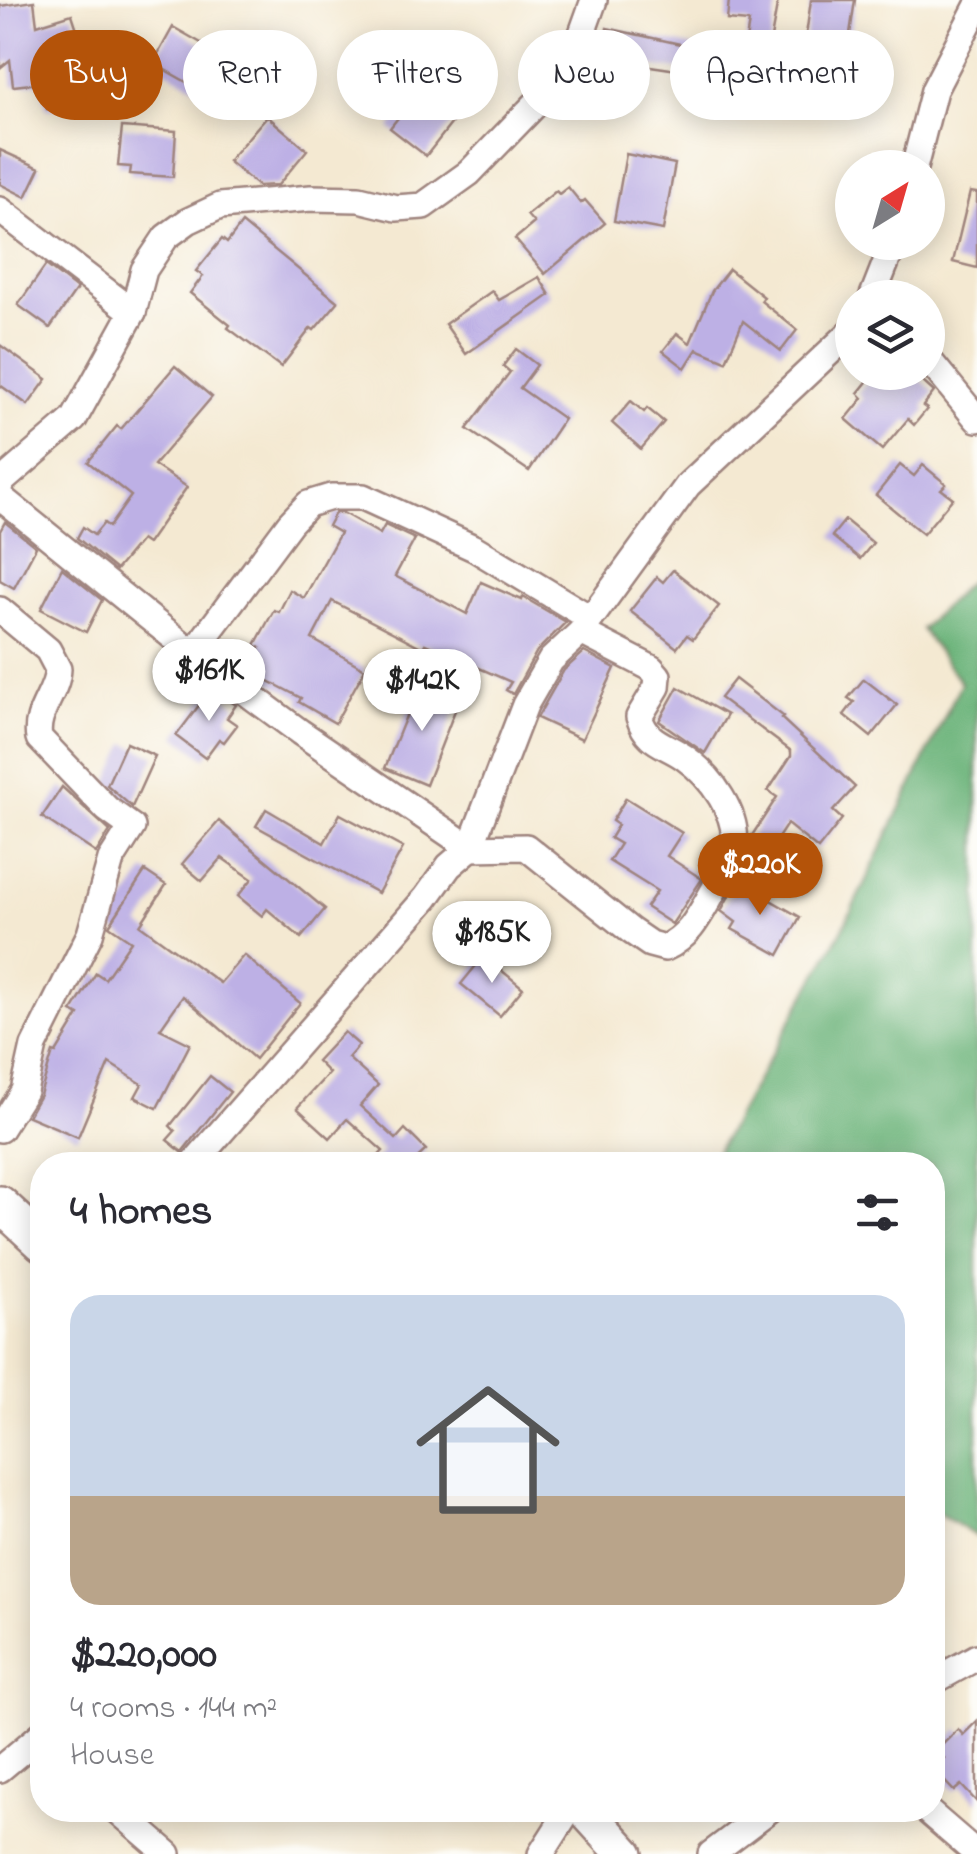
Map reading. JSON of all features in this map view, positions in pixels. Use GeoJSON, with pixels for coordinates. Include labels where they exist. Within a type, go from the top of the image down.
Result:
{"type":"FeatureCollection","features":[{"type":"Feature","properties":{"kind":"street"},"geometry":{"type":"LineString","coordinates":[[0,483],[74,418],[133,312],[144,270],[166,236],[188,220],[220,206],[311,198],[360,199],[396,208],[423,206],[469,173],[558,81],[572,61],[594,0]]}},
{"type":"Feature","properties":{"kind":"street"},"geometry":{"type":"LineString","coordinates":[[919,150],[934,90],[977,7]]}},
{"type":"Feature","properties":{"kind":"street"},"geometry":{"type":"LineString","coordinates":[[0,210],[133,312]]}},
{"type":"Feature","properties":{"kind":"street"},"geometry":{"type":"LineString","coordinates":[[203,1152],[426,898],[448,866],[470,848],[525,705],[551,660],[586,625],[688,485],[835,347]]}},
{"type":"Feature","properties":{"kind":"street"},"geometry":{"type":"LineString","coordinates":[[945,380],[977,419]]}},
{"type":"Feature","properties":{"kind":"street"},"geometry":{"type":"LineString","coordinates":[[0,498],[193,653],[300,732],[470,848],[526,847],[650,944],[665,948],[689,932],[730,861],[736,835],[734,818],[712,783],[684,756],[657,745],[643,728],[639,717],[658,676],[652,668],[474,548],[363,497],[331,496],[308,504],[193,653]]}},
{"type":"Feature","properties":{"kind":"street"},"geometry":{"type":"LineString","coordinates":[[0,610],[48,650],[58,669],[39,718],[39,738],[107,809],[132,827],[112,860],[90,934],[34,1046],[24,1091],[0,1129]]}},
{"type":"Feature","properties":{"kind":"street"},"geometry":{"type":"LineString","coordinates":[[0,1204],[30,1232]]}},
{"type":"Feature","properties":{"kind":"street"},"geometry":{"type":"LineString","coordinates":[[945,1675],[977,1657]]}},
{"type":"Feature","properties":{"kind":"street"},"geometry":{"type":"LineString","coordinates":[[0,1769],[30,1749]]}},
{"type":"Feature","properties":{"kind":"street"},"geometry":{"type":"LineString","coordinates":[[131,1822],[168,1854]]}},
{"type":"Feature","properties":{"kind":"street"},"geometry":{"type":"LineString","coordinates":[[541,1854],[561,1822]]}},
{"type":"Feature","properties":{"kind":"street"},"geometry":{"type":"LineString","coordinates":[[596,1822],[625,1854]]}},
{"type":"Feature","properties":{"kind":"street"},"geometry":{"type":"LineString","coordinates":[[711,1854],[753,1822]]}},
{"type":"Feature","properties":{"kind":"street"},"geometry":{"type":"LineString","coordinates":[[940,1822],[977,1854]]}},
{"type":"Feature","properties":{"kind":"green space"},"geometry":{"type":"Polygon","coordinates":[[[977,574],[977,1537],[945,1517],[945,1152],[716,1152],[842,930],[961,683],[921,629],[977,574]]]}},
{"type":"Feature","properties":{"kind":"building"},"geometry":{"type":"Polygon","coordinates":[[[729,0],[778,0],[773,30],[748,30],[749,22],[727,20],[729,0]]]}},
{"type":"Feature","properties":{"kind":"building"},"geometry":{"type":"Polygon","coordinates":[[[811,0],[855,0],[851,30],[807,30],[811,0]]]}},
{"type":"Feature","properties":{"kind":"building"},"geometry":{"type":"Polygon","coordinates":[[[34,1],[37,25],[72,14],[77,30],[30,30],[30,84],[13,86],[10,60],[0,68],[0,6],[34,1]]]}},
{"type":"Feature","properties":{"kind":"building"},"geometry":{"type":"Polygon","coordinates":[[[173,27],[183,33],[183,80],[163,69],[163,45],[173,27]]]}},
{"type":"Feature","properties":{"kind":"building"},"geometry":{"type":"Polygon","coordinates":[[[650,37],[670,42],[670,69],[650,66],[650,37]]]}},
{"type":"Feature","properties":{"kind":"building"},"geometry":{"type":"Polygon","coordinates":[[[264,120],[272,120],[307,150],[278,185],[258,186],[228,161],[264,120]]]}},
{"type":"Feature","properties":{"kind":"building"},"geometry":{"type":"Polygon","coordinates":[[[396,120],[454,120],[426,156],[390,128],[396,120]]]}},
{"type":"Feature","properties":{"kind":"building"},"geometry":{"type":"Polygon","coordinates":[[[122,127],[176,131],[173,177],[130,174],[131,167],[118,166],[122,127]]]}},
{"type":"Feature","properties":{"kind":"building"},"geometry":{"type":"Polygon","coordinates":[[[0,150],[40,168],[26,197],[0,184],[0,150]]]}},
{"type":"Feature","properties":{"kind":"building"},"geometry":{"type":"Polygon","coordinates":[[[626,154],[675,164],[663,230],[614,221],[626,154]]]}},
{"type":"Feature","properties":{"kind":"building"},"geometry":{"type":"Polygon","coordinates":[[[568,187],[605,223],[545,274],[515,239],[534,223],[527,215],[556,191],[559,194],[568,187]]]}},
{"type":"Feature","properties":{"kind":"building"},"geometry":{"type":"Polygon","coordinates":[[[970,192],[977,193],[977,268],[953,262],[970,192]]]}},
{"type":"Feature","properties":{"kind":"building"},"geometry":{"type":"Polygon","coordinates":[[[242,223],[338,302],[314,330],[311,328],[281,367],[228,328],[230,325],[190,293],[203,276],[196,271],[222,239],[227,243],[242,223]]]}},
{"type":"Feature","properties":{"kind":"building"},"geometry":{"type":"Polygon","coordinates":[[[46,265],[77,289],[50,328],[18,305],[46,265]]]}},
{"type":"Feature","properties":{"kind":"building"},"geometry":{"type":"Polygon","coordinates":[[[729,269],[797,330],[781,351],[743,321],[726,361],[697,349],[685,368],[663,351],[677,333],[690,343],[712,291],[729,269]]]}},
{"type":"Feature","properties":{"kind":"building"},"geometry":{"type":"Polygon","coordinates":[[[539,277],[550,295],[466,354],[445,324],[492,291],[499,300],[539,277]]]}},
{"type":"Feature","properties":{"kind":"building"},"geometry":{"type":"Polygon","coordinates":[[[0,345],[47,379],[28,405],[0,385],[0,345]]]}},
{"type":"Feature","properties":{"kind":"building"},"geometry":{"type":"Polygon","coordinates":[[[516,349],[537,365],[520,388],[564,419],[529,471],[467,429],[510,372],[503,366],[516,349]]]}},
{"type":"Feature","properties":{"kind":"building"},"geometry":{"type":"Polygon","coordinates":[[[175,366],[212,397],[154,465],[187,487],[147,544],[141,540],[116,570],[77,538],[83,527],[94,535],[104,523],[109,527],[131,496],[88,462],[175,366]]]}},
{"type":"Feature","properties":{"kind":"building"},"geometry":{"type":"Polygon","coordinates":[[[934,392],[914,425],[908,419],[882,450],[846,419],[863,398],[858,393],[934,392]]]}},
{"type":"Feature","properties":{"kind":"building"},"geometry":{"type":"Polygon","coordinates":[[[631,401],[664,422],[641,449],[612,423],[631,401]]]}},
{"type":"Feature","properties":{"kind":"building"},"geometry":{"type":"Polygon","coordinates":[[[900,465],[914,476],[923,465],[946,484],[941,489],[953,498],[923,534],[876,495],[900,465]]]}},
{"type":"Feature","properties":{"kind":"building"},"geometry":{"type":"Polygon","coordinates":[[[335,513],[343,513],[380,534],[385,525],[415,539],[395,576],[467,614],[481,582],[522,600],[523,597],[566,622],[537,651],[513,694],[506,690],[511,682],[425,644],[423,648],[332,601],[312,639],[365,669],[335,723],[299,702],[301,698],[248,670],[260,648],[255,645],[274,610],[279,612],[290,590],[304,598],[340,533],[328,526],[335,513]]]}},
{"type":"Feature","properties":{"kind":"building"},"geometry":{"type":"Polygon","coordinates":[[[845,520],[873,543],[860,559],[832,536],[845,520]]]}},
{"type":"Feature","properties":{"kind":"building"},"geometry":{"type":"Polygon","coordinates":[[[5,522],[36,547],[14,588],[0,580],[0,531],[5,522]]]}},
{"type":"Feature","properties":{"kind":"building"},"geometry":{"type":"Polygon","coordinates":[[[62,568],[102,600],[86,632],[41,609],[62,568]]]}},
{"type":"Feature","properties":{"kind":"building"},"geometry":{"type":"Polygon","coordinates":[[[673,570],[719,606],[693,639],[687,635],[677,648],[630,611],[657,577],[663,582],[673,570]]]}},
{"type":"Feature","properties":{"kind":"building"},"geometry":{"type":"Polygon","coordinates":[[[584,652],[615,668],[582,739],[537,718],[564,670],[584,652]]]}},
{"type":"Feature","properties":{"kind":"building"},"geometry":{"type":"Polygon","coordinates":[[[735,679],[783,716],[855,787],[833,811],[842,819],[818,849],[787,824],[770,850],[751,837],[777,797],[768,791],[791,751],[720,698],[735,679]]]}},
{"type":"Feature","properties":{"kind":"building"},"geometry":{"type":"Polygon","coordinates":[[[864,679],[897,705],[871,737],[844,715],[854,702],[848,698],[864,679]]]}},
{"type":"Feature","properties":{"kind":"building"},"geometry":{"type":"Polygon","coordinates":[[[419,684],[459,700],[426,785],[385,768],[419,684]]]}},
{"type":"Feature","properties":{"kind":"building"},"geometry":{"type":"Polygon","coordinates":[[[678,687],[727,715],[705,753],[659,721],[678,687]]]}},
{"type":"Feature","properties":{"kind":"building"},"geometry":{"type":"Polygon","coordinates":[[[212,688],[236,705],[227,718],[237,725],[224,742],[219,739],[205,758],[176,736],[212,688]]]}},
{"type":"Feature","properties":{"kind":"building"},"geometry":{"type":"Polygon","coordinates":[[[126,743],[155,756],[132,807],[107,785],[126,743]]]}},
{"type":"Feature","properties":{"kind":"building"},"geometry":{"type":"Polygon","coordinates":[[[62,787],[110,831],[96,853],[42,817],[62,787]]]}},
{"type":"Feature","properties":{"kind":"building"},"geometry":{"type":"Polygon","coordinates":[[[626,798],[682,833],[667,856],[702,879],[672,924],[646,907],[657,891],[609,861],[620,844],[610,838],[618,825],[612,821],[626,798]]]}},
{"type":"Feature","properties":{"kind":"building"},"geometry":{"type":"Polygon","coordinates":[[[266,809],[324,843],[340,814],[403,848],[378,893],[256,826],[266,809]]]}},
{"type":"Feature","properties":{"kind":"building"},"geometry":{"type":"Polygon","coordinates":[[[219,821],[325,909],[301,938],[267,909],[262,916],[238,896],[252,879],[222,858],[202,881],[182,864],[219,821]]]}},
{"type":"Feature","properties":{"kind":"building"},"geometry":{"type":"Polygon","coordinates":[[[145,871],[166,885],[140,925],[220,983],[244,955],[300,1003],[255,1059],[183,996],[160,1029],[190,1044],[157,1108],[135,1097],[142,1084],[109,1063],[78,1137],[28,1116],[40,1095],[53,1052],[56,1053],[79,1015],[72,1011],[96,973],[105,979],[131,941],[109,926],[145,871]]]}},
{"type":"Feature","properties":{"kind":"building"},"geometry":{"type":"Polygon","coordinates":[[[737,881],[800,917],[779,955],[732,929],[736,922],[721,911],[737,881]]]}},
{"type":"Feature","properties":{"kind":"building"},"geometry":{"type":"Polygon","coordinates":[[[484,956],[523,988],[500,1016],[461,984],[484,956]]]}},
{"type":"Feature","properties":{"kind":"building"},"geometry":{"type":"Polygon","coordinates":[[[344,1032],[359,1045],[348,1058],[378,1085],[360,1106],[396,1139],[405,1129],[426,1150],[382,1152],[347,1119],[330,1138],[297,1108],[329,1073],[317,1061],[344,1032]]]}},
{"type":"Feature","properties":{"kind":"building"},"geometry":{"type":"Polygon","coordinates":[[[210,1076],[230,1092],[182,1152],[167,1140],[175,1131],[170,1126],[210,1076]]]}},
{"type":"Feature","properties":{"kind":"building"},"geometry":{"type":"Polygon","coordinates":[[[977,1721],[977,1802],[961,1785],[954,1791],[945,1782],[945,1742],[958,1729],[963,1735],[977,1721]]]}}]}
